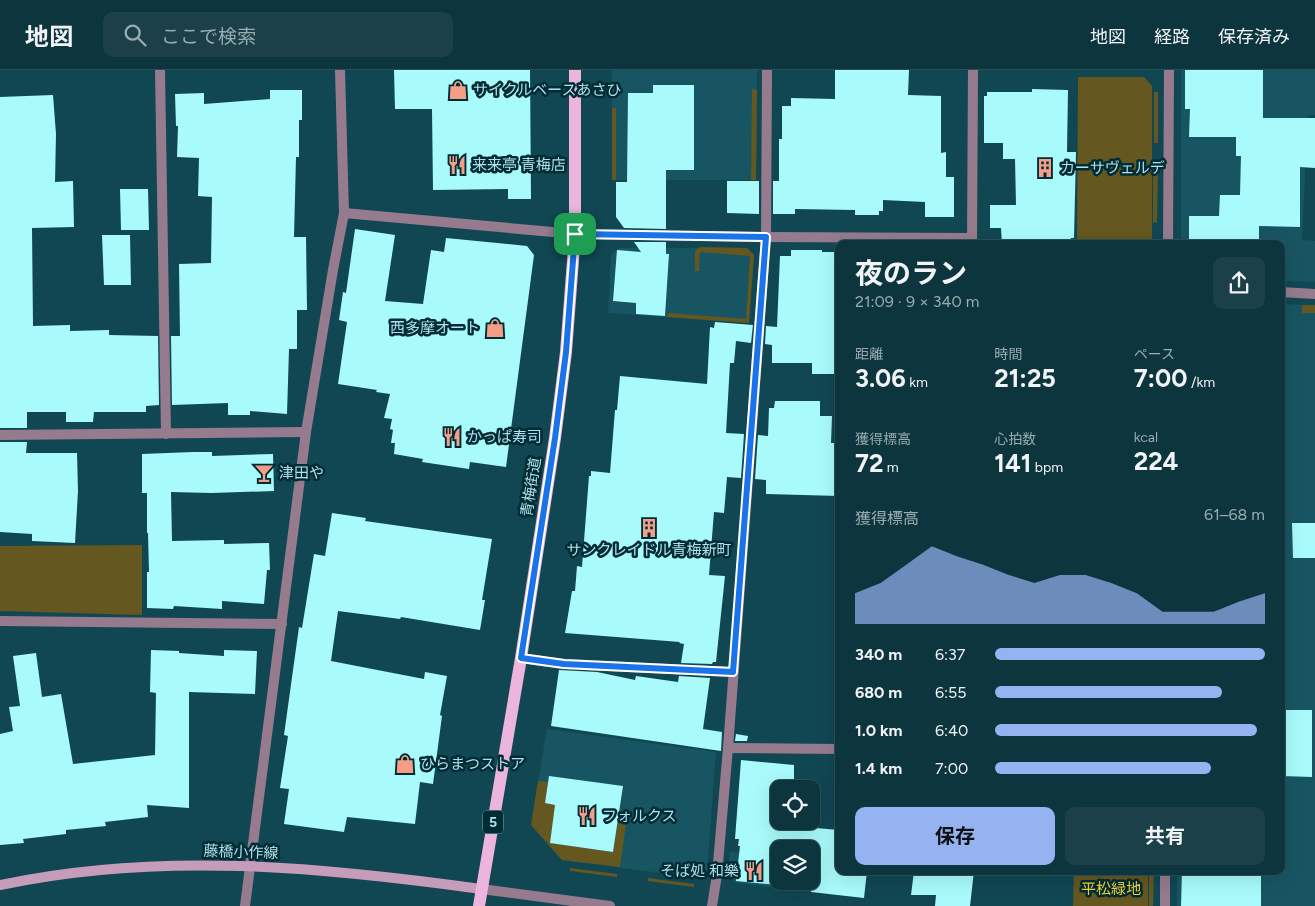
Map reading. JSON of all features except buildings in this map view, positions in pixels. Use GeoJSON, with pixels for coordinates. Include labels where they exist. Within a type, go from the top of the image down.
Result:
{"type":"FeatureCollection","features":[{"type":"Feature","properties":{"kind":"main road","name":"青梅街道"},"geometry":{"type":"LineString","coordinates":[[479,906],[521,658],[555,438],[566,352],[575,234],[576,70]]}},
{"type":"Feature","properties":{"kind":"main road","name":"藤橋小作線"},"geometry":{"type":"LineString","coordinates":[[0,886],[45,877],[110,869],[170,866],[311,869],[370,874],[481,889]]}},
{"type":"Feature","properties":{"kind":"street"},"geometry":{"type":"LineString","coordinates":[[160,70],[166,434]]}},
{"type":"Feature","properties":{"kind":"street"},"geometry":{"type":"LineString","coordinates":[[244,906],[306,432],[344,213],[340,70]]}},
{"type":"Feature","properties":{"kind":"street"},"geometry":{"type":"LineString","coordinates":[[712,906],[717,876],[728,748],[766,237],[767,70]]}},
{"type":"Feature","properties":{"kind":"street"},"geometry":{"type":"LineString","coordinates":[[972,70],[972,240]]}},
{"type":"Feature","properties":{"kind":"street"},"geometry":{"type":"LineString","coordinates":[[1168,240],[1169,70]]}},
{"type":"Feature","properties":{"kind":"street"},"geometry":{"type":"LineString","coordinates":[[344,213],[575,234],[920,240]]}},
{"type":"Feature","properties":{"kind":"street"},"geometry":{"type":"LineString","coordinates":[[1285,292],[1315,294]]}},
{"type":"Feature","properties":{"kind":"street"},"geometry":{"type":"LineString","coordinates":[[0,435],[306,432]]}},
{"type":"Feature","properties":{"kind":"street"},"geometry":{"type":"LineString","coordinates":[[0,621],[282,624]]}},
{"type":"Feature","properties":{"kind":"street"},"geometry":{"type":"LineString","coordinates":[[521,658],[564,664],[733,672]]}},
{"type":"Feature","properties":{"kind":"street"},"geometry":{"type":"LineString","coordinates":[[728,748],[835,749]]}},
{"type":"Feature","properties":{"kind":"street"},"geometry":{"type":"LineString","coordinates":[[1165,875],[1165,906]]}},
{"type":"Feature","properties":{"kind":"street"},"geometry":{"type":"LineString","coordinates":[[481,889],[610,906]]}},
{"type":"Feature","properties":{"kind":"shaded area"},"geometry":{"type":"Polygon","coordinates":[[[612,70],[757,70],[756,180],[612,180],[612,70]]]}},
{"type":"Feature","properties":{"kind":"shaded area"},"geometry":{"type":"Polygon","coordinates":[[[1181,70],[1315,70],[1315,115],[1308,115],[1302,240],[1315,241],[1315,282],[1285,281],[1285,240],[1181,240],[1181,70]]]}},
{"type":"Feature","properties":{"kind":"shaded area"},"geometry":{"type":"Polygon","coordinates":[[[619,248],[747,248],[754,255],[749,323],[608,313],[611,255],[619,248]]]}},
{"type":"Feature","properties":{"kind":"shaded area"},"geometry":{"type":"Polygon","coordinates":[[[1285,304],[1315,305],[1315,906],[1177,906],[1177,875],[1285,875],[1285,304]]]}},
{"type":"Feature","properties":{"kind":"shaded area"},"geometry":{"type":"Polygon","coordinates":[[[547,729],[716,752],[707,871],[699,878],[562,860],[531,825],[547,729]]]}},
{"type":"Feature","properties":{"kind":"shaded area"},"geometry":{"type":"Polygon","coordinates":[[[730,852],[770,856],[770,887],[735,883],[728,873],[730,852]]]}},
{"type":"Feature","properties":{"kind":"green space"},"geometry":{"type":"Polygon","coordinates":[[[1078,77],[1144,77],[1152,86],[1152,240],[1077,240],[1078,77]]]}},
{"type":"Feature","properties":{"kind":"green space"},"geometry":{"type":"Polygon","coordinates":[[[752,89],[757,90],[756,180],[751,180],[752,89]]]}},
{"type":"Feature","properties":{"kind":"green space"},"geometry":{"type":"Polygon","coordinates":[[[1154,92],[1158,92],[1158,143],[1154,143],[1154,92]]]}},
{"type":"Feature","properties":{"kind":"green space"},"geometry":{"type":"Polygon","coordinates":[[[612,108],[616,108],[616,180],[612,180],[612,108]]]}},
{"type":"Feature","properties":{"kind":"green space"},"geometry":{"type":"Polygon","coordinates":[[[1158,167],[1157,222],[1153,223],[1153,168],[1158,167]]]}},
{"type":"Feature","properties":{"kind":"green space"},"geometry":{"type":"Polygon","coordinates":[[[700,247],[747,248],[754,255],[749,323],[667,317],[668,313],[746,319],[750,256],[700,252],[699,271],[695,271],[695,251],[700,247]]]}},
{"type":"Feature","properties":{"kind":"green space"},"geometry":{"type":"Polygon","coordinates":[[[1302,305],[1315,305],[1315,313],[1302,313],[1302,305]]]}},
{"type":"Feature","properties":{"kind":"green space"},"geometry":{"type":"Polygon","coordinates":[[[142,545],[142,615],[0,611],[0,546],[142,545]]]}},
{"type":"Feature","properties":{"kind":"green space"},"geometry":{"type":"Polygon","coordinates":[[[538,781],[548,782],[545,803],[555,805],[550,843],[613,852],[618,823],[626,824],[620,867],[562,860],[531,825],[538,781]]]}},
{"type":"Feature","properties":{"kind":"green space"},"geometry":{"type":"Polygon","coordinates":[[[570,868],[617,874],[617,877],[570,871],[570,868]]]}},
{"type":"Feature","properties":{"kind":"green space","name":"平松緑地"},"geometry":{"type":"Polygon","coordinates":[[[1074,875],[1148,875],[1148,906],[1073,906],[1074,875]]]}},
{"type":"Feature","properties":{"kind":"green space"},"geometry":{"type":"Polygon","coordinates":[[[1149,875],[1154,875],[1153,906],[1149,906],[1149,875]]]}},
{"type":"Feature","properties":{"kind":"green space"},"geometry":{"type":"Polygon","coordinates":[[[648,878],[694,884],[694,887],[648,881],[648,878]]]}},
{"type":"Feature","properties":{"kind":"place","name":"サイクルベースあさひ"},"geometry":{"type":"Point","coordinates":[458,90]}},
{"type":"Feature","properties":{"kind":"place","name":"来来亭 青梅店"},"geometry":{"type":"Point","coordinates":[457,165]}},
{"type":"Feature","properties":{"kind":"place","name":"カーサヴェルデ"},"geometry":{"type":"Point","coordinates":[1045,168]}},
{"type":"Feature","properties":{"kind":"place","name":"西多摩オート"},"geometry":{"type":"Point","coordinates":[495,328]}},
{"type":"Feature","properties":{"kind":"place","name":"かっぱ寿司"},"geometry":{"type":"Point","coordinates":[452,437]}},
{"type":"Feature","properties":{"kind":"place","name":"津田や"},"geometry":{"type":"Point","coordinates":[264,473]}},
{"type":"Feature","properties":{"kind":"place","name":"サンクレイドル青梅新町"},"geometry":{"type":"Point","coordinates":[649,528]}},
{"type":"Feature","properties":{"kind":"place","name":"ひらまつストア"},"geometry":{"type":"Point","coordinates":[405,764]}},
{"type":"Feature","properties":{"kind":"place","name":"フォルクス"},"geometry":{"type":"Point","coordinates":[587,816]}},
{"type":"Feature","properties":{"kind":"place","name":"そば処 和樂"},"geometry":{"type":"Point","coordinates":[754,871]}},
{"type":"Feature","properties":{"kind":"route"},"geometry":{"type":"LineString","coordinates":[[575,234],[766,237],[733,672],[564,664],[521,658],[555,438],[566,352],[575,234]]}}]}
